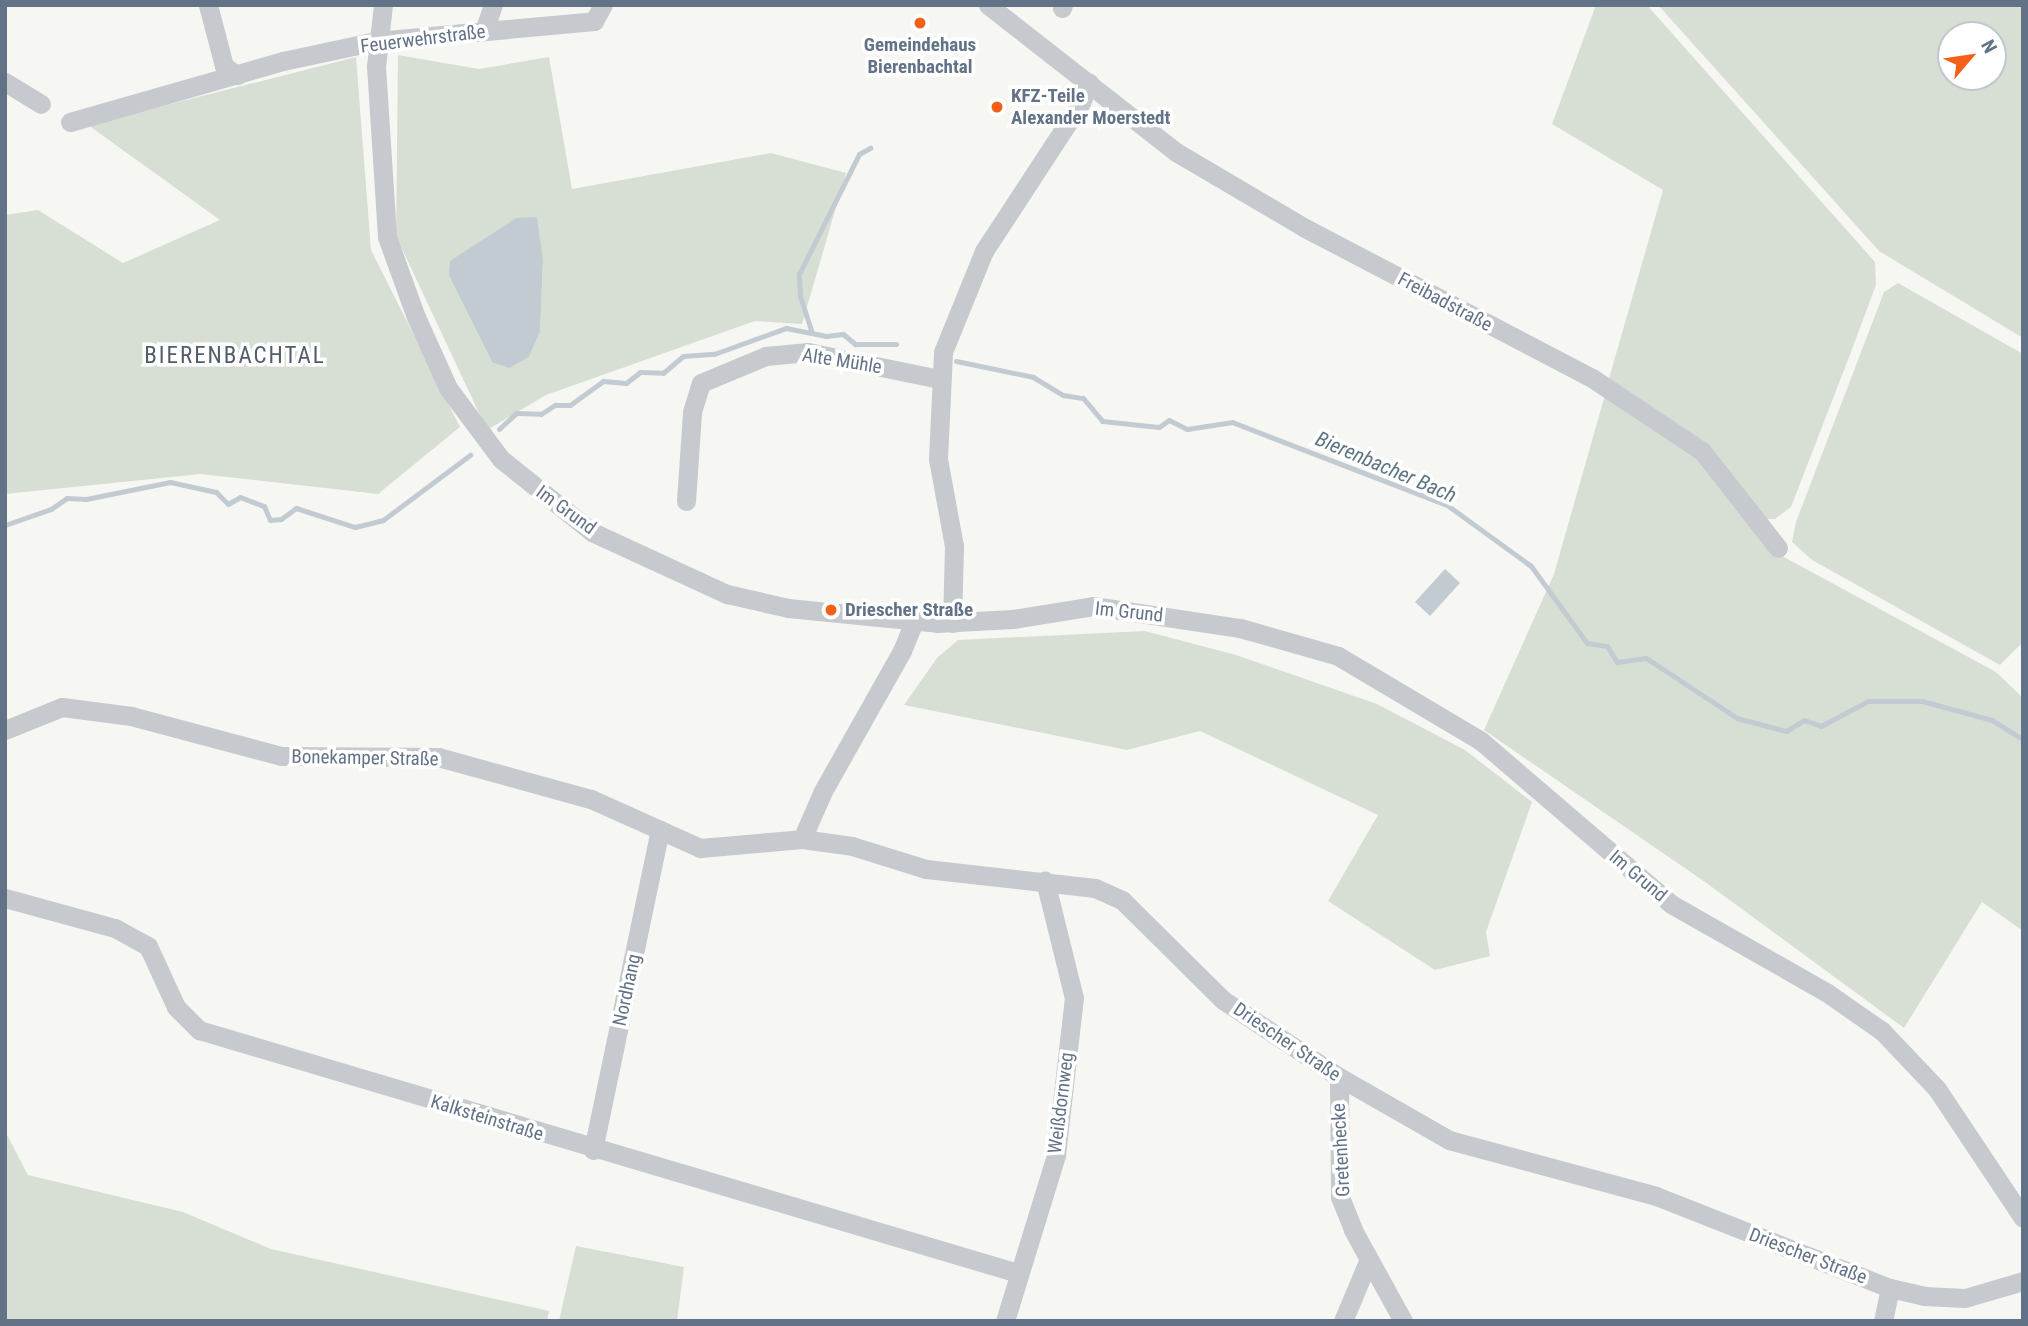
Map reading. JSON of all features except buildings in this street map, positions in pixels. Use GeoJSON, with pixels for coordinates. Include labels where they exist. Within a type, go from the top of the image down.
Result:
{"type":"FeatureCollection","features":[{"type":"Feature","properties":{"kind":"street"},"geometry":{"type":"LineString","coordinates":[[208,5],[224,66],[237,75]]}},
{"type":"Feature","properties":{"kind":"street","name":"Im Grund"},"geometry":{"type":"LineString","coordinates":[[383,5],[376,41],[387,237],[416,317],[449,388],[500,459],[592,532],[727,594],[788,608],[952,623],[1093,606],[1240,628],[1338,656],[1481,741],[1671,904],[1826,992],[1882,1031],[1937,1089],[2023,1218]]}},
{"type":"Feature","properties":{"kind":"street"},"geometry":{"type":"LineString","coordinates":[[484,31],[493,5]]}},
{"type":"Feature","properties":{"kind":"street","name":"Feuerwehrstraße"},"geometry":{"type":"LineString","coordinates":[[71,122],[237,75],[376,41],[594,21],[603,5]]}},
{"type":"Feature","properties":{"kind":"street"},"geometry":{"type":"LineString","coordinates":[[952,623],[954,546],[938,460],[939,379],[954,319],[984,251],[1081,103],[1088,82],[988,5]]}},
{"type":"Feature","properties":{"kind":"street"},"geometry":{"type":"LineString","coordinates":[[5,82],[41,104]]}},
{"type":"Feature","properties":{"kind":"street","name":"Freibadstraße"},"geometry":{"type":"LineString","coordinates":[[1088,82],[1176,152],[1305,228],[1592,378],[1702,451],[1778,548]]}},
{"type":"Feature","properties":{"kind":"street","name":"Alte Mühle"},"geometry":{"type":"LineString","coordinates":[[686,501],[691,412],[701,383],[766,356],[808,352],[939,379]]}},
{"type":"Feature","properties":{"kind":"street"},"geometry":{"type":"LineString","coordinates":[[802,839],[914,621]]}},
{"type":"Feature","properties":{"kind":"street","name":"Bonekamper Straße"},"geometry":{"type":"LineString","coordinates":[[5,730],[62,707],[131,716],[281,756],[438,757],[591,799],[700,848],[802,839]]}},
{"type":"Feature","properties":{"kind":"street","name":"Nordhang"},"geometry":{"type":"LineString","coordinates":[[593,1150],[660,830]]}},
{"type":"Feature","properties":{"kind":"street","name":"Driescher Straße"},"geometry":{"type":"LineString","coordinates":[[802,839],[852,846],[926,869],[1095,888],[1122,900],[1223,1000],[1339,1077],[1449,1140],[1656,1196],[1891,1288],[1924,1296],[1965,1298],[2023,1281]]}},
{"type":"Feature","properties":{"kind":"street","name":"Weißdornweg"},"geometry":{"type":"LineString","coordinates":[[1005,1321],[1056,1155],[1074,998],[1045,881]]}},
{"type":"Feature","properties":{"kind":"street","name":"Kalksteinstraße"},"geometry":{"type":"LineString","coordinates":[[5,898],[115,928],[148,946],[176,1007],[199,1030],[593,1150],[1018,1273]]}},
{"type":"Feature","properties":{"kind":"street","name":"Gretenhecke"},"geometry":{"type":"LineString","coordinates":[[1339,1077],[1340,1197],[1368,1259],[1403,1321]]}},
{"type":"Feature","properties":{"kind":"street"},"geometry":{"type":"LineString","coordinates":[[1343,1321],[1368,1259]]}},
{"type":"Feature","properties":{"kind":"street"},"geometry":{"type":"LineString","coordinates":[[1883,1321],[1891,1288]]}},
{"type":"Feature","properties":{"kind":"shaded area"},"geometry":{"type":"Polygon","coordinates":[[[1596,5],[1647,5],[1875,262],[1876,285],[1791,507],[1775,519],[1765,519],[1608,382],[1663,190],[1552,124],[1596,5]]]}},
{"type":"Feature","properties":{"kind":"shaded area"},"geometry":{"type":"Polygon","coordinates":[[[1658,5],[2023,5],[2023,338],[1879,251],[1658,5]]]}},
{"type":"Feature","properties":{"kind":"shaded area"},"geometry":{"type":"Polygon","coordinates":[[[398,55],[479,69],[549,57],[572,189],[771,153],[846,173],[802,324],[755,321],[546,395],[487,430],[396,236],[398,55]],[[543,261],[449,276],[492,362],[529,357],[540,332],[543,261]]]}},
{"type":"Feature","properties":{"kind":"shaded area"},"geometry":{"type":"Polygon","coordinates":[[[356,57],[371,250],[460,427],[378,494],[201,474],[5,494],[5,215],[38,210],[123,263],[220,220],[88,125],[356,57]]]}},
{"type":"Feature","properties":{"kind":"shaded area"},"geometry":{"type":"Polygon","coordinates":[[[537,217],[543,261],[540,332],[529,357],[509,368],[492,362],[449,276],[450,261],[516,218],[537,217]]]}},
{"type":"Feature","properties":{"kind":"shaded area"},"geometry":{"type":"Polygon","coordinates":[[[1898,283],[2023,354],[2023,642],[2000,665],[1812,560],[1792,542],[1796,522],[1884,292],[1898,283]]]}},
{"type":"Feature","properties":{"kind":"shaded area"},"geometry":{"type":"Polygon","coordinates":[[[1605,395],[1700,461],[1768,544],[1784,557],[1996,672],[2023,698],[2023,931],[1982,902],[1904,1028],[1705,882],[1484,730],[1554,574],[1605,395]]]}},
{"type":"Feature","properties":{"kind":"shaded area"},"geometry":{"type":"Polygon","coordinates":[[[1445,569],[1460,583],[1430,616],[1415,602],[1445,569]]]}},
{"type":"Feature","properties":{"kind":"shaded area"},"geometry":{"type":"Polygon","coordinates":[[[1145,631],[1236,655],[1377,704],[1465,750],[1532,802],[1486,932],[1490,956],[1435,970],[1328,901],[1378,815],[1200,731],[1127,750],[904,705],[937,658],[958,640],[1145,631]]]}},
{"type":"Feature","properties":{"kind":"shaded area"},"geometry":{"type":"Polygon","coordinates":[[[5,1131],[28,1175],[183,1212],[271,1249],[549,1311],[547,1321],[5,1321],[5,1131]]]}},
{"type":"Feature","properties":{"kind":"shaded area"},"geometry":{"type":"Polygon","coordinates":[[[576,1246],[684,1267],[677,1321],[559,1321],[576,1246]]]}},
{"type":"Feature","properties":{"kind":"waterway"},"geometry":{"type":"LineString","coordinates":[[812,333],[800,295],[799,274],[859,154],[870,148]]}},
{"type":"Feature","properties":{"kind":"waterway","name":"Bierenbacher Bach"},"geometry":{"type":"LineString","coordinates":[[499,429],[516,413],[541,414],[555,405],[570,405],[603,381],[626,383],[640,372],[663,373],[683,356],[714,354],[786,328],[826,336],[843,334],[855,344],[896,344]]}},
{"type":"Feature","properties":{"kind":"waterway","name":"Bierenbacher Bach"},"geometry":{"type":"LineString","coordinates":[[956,361],[1033,377],[1063,395],[1083,398],[1102,421],[1159,427],[1169,420],[1187,429],[1232,422],[1447,505],[1531,566],[1587,643],[1607,646],[1617,662],[1646,658],[1737,718],[1786,731],[1804,720],[1821,726],[1868,701],[1922,701],[1992,720],[2023,739]]}},
{"type":"Feature","properties":{"kind":"waterway","name":"Bierenbacher Bach"},"geometry":{"type":"LineString","coordinates":[[5,525],[51,509],[67,498],[86,499],[170,482],[216,492],[228,504],[240,497],[264,506],[270,520],[281,519],[296,508],[355,527],[383,520],[470,455]]}},
{"type":"Feature","properties":{"kind":"place","name":"Gemeindehaus Bierenbachtal"},"geometry":{"type":"Point","coordinates":[920,23]}},
{"type":"Feature","properties":{"kind":"place","name":"KFZ-Teile Alexander Moerstedt"},"geometry":{"type":"Point","coordinates":[997,107]}},
{"type":"Feature","properties":{"kind":"place","name":"Driescher Straße"},"geometry":{"type":"Point","coordinates":[831,610]}},
{"type":"Feature","properties":{"kind":"district","name":"BIERENBACHTAL"},"geometry":{"type":"Point","coordinates":[235,356]}}]}
